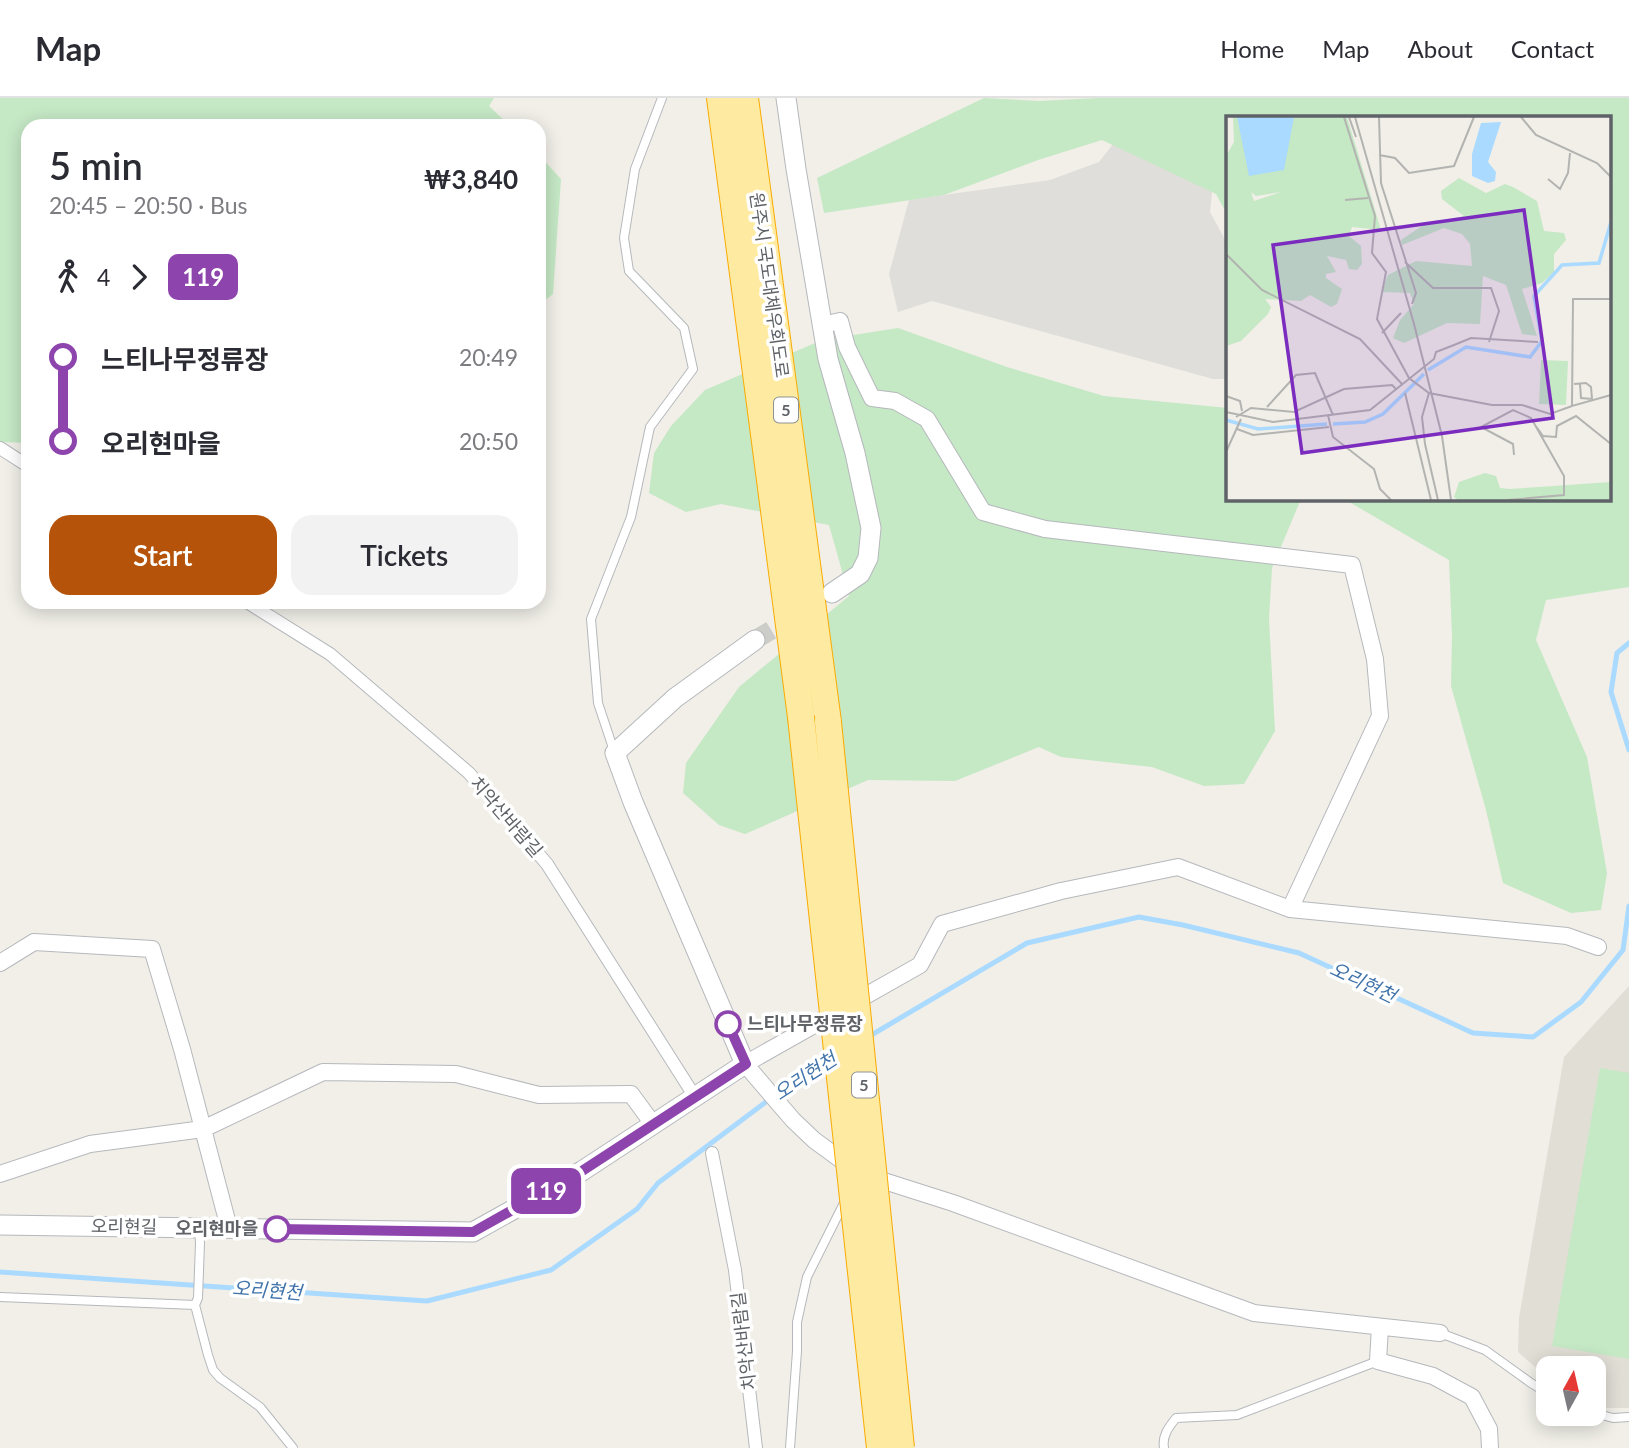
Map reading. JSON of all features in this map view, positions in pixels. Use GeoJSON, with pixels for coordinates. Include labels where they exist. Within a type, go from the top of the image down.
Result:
{"type":"FeatureCollection","features":[{"type":"Feature","properties":{"kind":"highway","name":"원주시 국도대체우회도로"},"geometry":{"type":"LineString","coordinates":[[720,98],[801,717],[880,1448]]}},
{"type":"Feature","properties":{"kind":"highway","name":"원주시 국도대체우회도로"},"geometry":{"type":"LineString","coordinates":[[745,98],[828,722],[901,1448]]}},
{"type":"Feature","properties":{"kind":"street"},"geometry":{"type":"LineString","coordinates":[[786,98],[828,359],[855,453],[871,528],[868,558],[860,573],[832,593]]}},
{"type":"Feature","properties":{"kind":"street"},"geometry":{"type":"LineString","coordinates":[[822,326],[840,321],[847,347],[872,398],[895,401],[927,419],[983,512],[1045,529],[1352,565],[1375,659],[1380,716],[1290,909]]}},
{"type":"Feature","properties":{"kind":"street"},"geometry":{"type":"LineString","coordinates":[[0,448],[21,462]]}},
{"type":"Feature","properties":{"kind":"street","name":"치악산바람길"},"geometry":{"type":"LineString","coordinates":[[258,609],[330,654],[469,773],[547,864],[695,1097]]}},
{"type":"Feature","properties":{"kind":"street"},"geometry":{"type":"LineString","coordinates":[[755,640],[675,698],[615,753],[633,802],[746,1064],[789,1115],[814,1140],[859,1173],[953,1203],[1254,1313],[1440,1333]]}},
{"type":"Feature","properties":{"kind":"street"},"geometry":{"type":"LineString","coordinates":[[746,1064],[920,965],[942,924],[1060,891],[1178,867],[1290,909],[1567,936],[1598,947]]}},
{"type":"Feature","properties":{"kind":"street"},"geometry":{"type":"LineString","coordinates":[[0,963],[34,942],[152,949],[182,1049],[229,1228]]}},
{"type":"Feature","properties":{"kind":"street","name":"오리현길"},"geometry":{"type":"LineString","coordinates":[[0,1224],[200,1236],[229,1228],[473,1232],[582,1171],[746,1064]]}},
{"type":"Feature","properties":{"kind":"street"},"geometry":{"type":"LineString","coordinates":[[0,1174],[90,1144],[203,1129],[323,1072],[456,1074],[539,1094],[631,1094],[653,1124]]}},
{"type":"Feature","properties":{"kind":"street","name":"치악산바람길"},"geometry":{"type":"LineString","coordinates":[[712,1153],[736,1270],[756,1448]]}},
{"type":"Feature","properties":{"kind":"street"},"geometry":{"type":"LineString","coordinates":[[1380,1327],[1377,1361],[1433,1376],[1472,1397],[1489,1429],[1490,1448]]}},
{"type":"Feature","properties":{"kind":"lane"},"geometry":{"type":"LineString","coordinates":[[615,753],[598,703],[591,619],[631,517],[650,427],[693,369],[684,328],[629,271],[624,238],[635,169],[662,98]]}},
{"type":"Feature","properties":{"kind":"lane"},"geometry":{"type":"LineString","coordinates":[[790,1448],[797,1322],[807,1277],[859,1173]]}},
{"type":"Feature","properties":{"kind":"lane"},"geometry":{"type":"LineString","coordinates":[[200,1236],[197,1301],[213,1370],[260,1407],[293,1448]]}},
{"type":"Feature","properties":{"kind":"lane"},"geometry":{"type":"LineString","coordinates":[[0,1297],[197,1301]]}},
{"type":"Feature","properties":{"kind":"lane"},"geometry":{"type":"LineString","coordinates":[[1440,1333],[1485,1350],[1536,1385]]}},
{"type":"Feature","properties":{"kind":"lane"},"geometry":{"type":"LineString","coordinates":[[1164,1448],[1163,1440],[1176,1418],[1237,1415],[1377,1361]]}},
{"type":"Feature","properties":{"kind":"lane"},"geometry":{"type":"LineString","coordinates":[[1606,1416],[1629,1417]]}},
{"type":"Feature","properties":{"kind":"shaded area"},"geometry":{"type":"Polygon","coordinates":[[[1128,125],[1214,175],[1210,212],[1226,241],[1226,379],[1213,379],[932,301],[898,312],[889,274],[909,200],[1050,180],[1099,162],[1128,125]]]}},
{"type":"Feature","properties":{"kind":"shaded area"},"geometry":{"type":"Polygon","coordinates":[[[1629,986],[1629,1408],[1606,1408],[1606,1356],[1536,1356],[1536,1368],[1518,1352],[1519,1318],[1564,1057],[1629,986]]]}},
{"type":"Feature","properties":{"kind":"green space"},"geometry":{"type":"Polygon","coordinates":[[[0,98],[494,98],[489,106],[503,119],[21,119],[21,443],[0,442],[0,98]]]}},
{"type":"Feature","properties":{"kind":"green space"},"geometry":{"type":"Polygon","coordinates":[[[984,98],[1039,101],[1098,98],[1629,98],[1629,587],[1546,600],[1536,640],[1587,757],[1607,873],[1601,910],[1571,913],[1503,883],[1486,810],[1451,686],[1449,560],[1346,500],[1612,500],[1612,116],[1226,116],[1226,212],[1216,194],[1102,140],[1038,160],[944,195],[824,213],[817,178],[984,98]]]}},
{"type":"Feature","properties":{"kind":"green space"},"geometry":{"type":"Polygon","coordinates":[[[546,163],[561,179],[553,294],[546,300],[546,163]]]}},
{"type":"Feature","properties":{"kind":"green space"},"geometry":{"type":"Polygon","coordinates":[[[898,328],[1007,367],[1104,396],[1226,408],[1226,500],[1301,500],[1272,568],[1269,619],[1275,731],[1244,784],[1204,786],[1152,767],[1061,757],[1039,747],[955,781],[868,780],[745,834],[719,825],[683,793],[686,763],[739,687],[849,596],[829,525],[721,504],[686,512],[649,493],[654,453],[671,426],[705,390],[822,340],[898,328]]]}},
{"type":"Feature","properties":{"kind":"green space"},"geometry":{"type":"Polygon","coordinates":[[[1600,1068],[1629,1073],[1629,1359],[1552,1346],[1600,1068]]]}},
{"type":"Feature","properties":{"kind":"waterway","name":"오리현천"},"geometry":{"type":"LineString","coordinates":[[1629,643],[1617,653],[1611,692],[1629,750]]}},
{"type":"Feature","properties":{"kind":"waterway","name":"오리현천"},"geometry":{"type":"LineString","coordinates":[[868,1037],[1027,943],[1139,917],[1299,953],[1473,1033],[1533,1037],[1581,1002],[1623,950],[1629,906]]}},
{"type":"Feature","properties":{"kind":"waterway","name":"오리현천"},"geometry":{"type":"LineString","coordinates":[[0,1272],[427,1301],[551,1270],[637,1209],[658,1183],[799,1077],[829,1060]]}},
{"type":"Feature","properties":{"kind":"tunnel"},"geometry":{"type":"LineString","coordinates":[[755,640],[798,614]]}},
{"type":"Feature","properties":{"kind":"bus line","name":"119"},"geometry":{"type":"LineString","coordinates":[[277,1229],[473,1232],[582,1171],[746,1064],[728,1024]]}},
{"type":"Feature","properties":{"kind":"place","name":"느티나무정류장"},"geometry":{"type":"Point","coordinates":[728,1024]}},
{"type":"Feature","properties":{"kind":"place","name":"오리현마을"},"geometry":{"type":"Point","coordinates":[277,1229]}}]}
